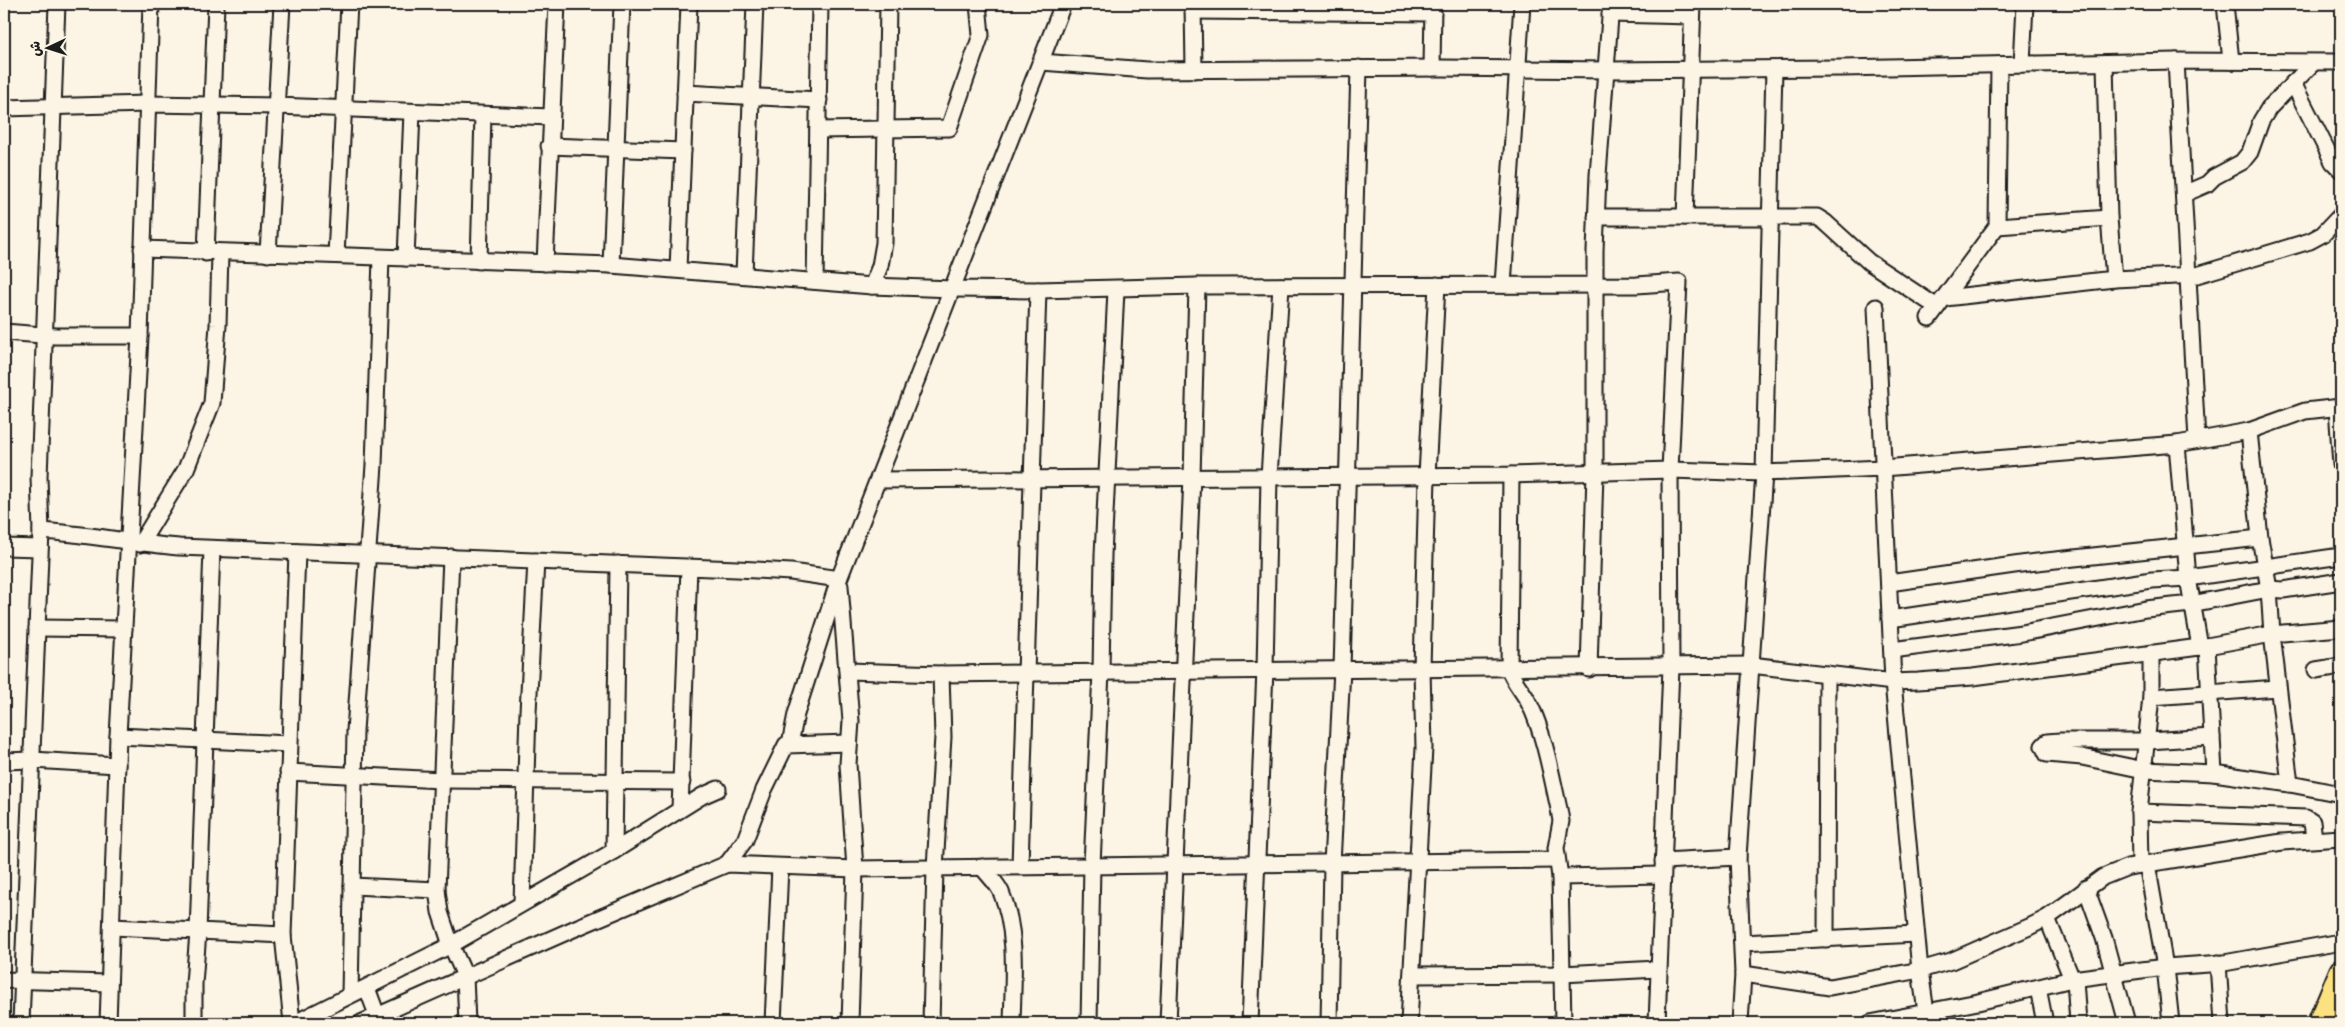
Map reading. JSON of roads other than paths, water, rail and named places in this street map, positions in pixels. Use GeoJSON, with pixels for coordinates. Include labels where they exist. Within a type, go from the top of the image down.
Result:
{"type":"FeatureCollection","features":[{"type":"Feature","properties":{"kind":"highway"},"geometry":{"type":"LineString","coordinates":[[2319,1023],[2341,971]]}},
{"type":"Feature","properties":{"kind":"street"},"geometry":{"type":"LineString","coordinates":[[21,1023],[42,508],[39,477],[50,335],[57,107],[57,4]]}},
{"type":"Feature","properties":{"kind":"street"},"geometry":{"type":"LineString","coordinates":[[57,107],[66,4]]}},
{"type":"Feature","properties":{"kind":"street"},"geometry":{"type":"LineString","coordinates":[[108,1023],[118,736],[124,628],[135,543],[146,104],[151,4]]}},
{"type":"Feature","properties":{"kind":"street"},"geometry":{"type":"LineString","coordinates":[[135,543],[186,469],[212,403],[218,325],[213,253],[212,105],[216,4]]}},
{"type":"Feature","properties":{"kind":"street"},"geometry":{"type":"LineString","coordinates":[[268,254],[282,4]]}},
{"type":"Feature","properties":{"kind":"street"},"geometry":{"type":"LineString","coordinates":[[336,255],[349,4]]}},
{"type":"Feature","properties":{"kind":"street"},"geometry":{"type":"LineString","coordinates":[[545,264],[550,117],[557,4]]}},
{"type":"Feature","properties":{"kind":"street"},"geometry":{"type":"LineString","coordinates":[[611,265],[614,149],[622,4]]}},
{"type":"Feature","properties":{"kind":"street"},"geometry":{"type":"LineString","coordinates":[[678,269],[689,4]]}},
{"type":"Feature","properties":{"kind":"street"},"geometry":{"type":"LineString","coordinates":[[744,274],[755,4]]}},
{"type":"Feature","properties":{"kind":"street"},"geometry":{"type":"LineString","coordinates":[[815,281],[820,4]]}},
{"type":"Feature","properties":{"kind":"street"},"geometry":{"type":"LineString","coordinates":[[872,286],[880,266],[884,243],[888,4]]}},
{"type":"Feature","properties":{"kind":"street"},"geometry":{"type":"LineString","coordinates":[[818,130],[946,130],[952,124],[981,35],[978,4]]}},
{"type":"Feature","properties":{"kind":"street"},"geometry":{"type":"LineString","coordinates":[[1503,285],[1516,69],[1522,4]]}},
{"type":"Feature","properties":{"kind":"street"},"geometry":{"type":"LineString","coordinates":[[2022,64],[2025,4]]}},
{"type":"Feature","properties":{"kind":"street"},"geometry":{"type":"LineString","coordinates":[[2225,4],[2231,61]]}},
{"type":"Feature","properties":{"kind":"street"},"geometry":{"type":"LineString","coordinates":[[790,744],[796,714],[840,579],[1041,62],[1059,5]]}},
{"type":"Feature","properties":{"kind":"street"},"geometry":{"type":"LineString","coordinates":[[1194,70],[1193,8],[1274,7],[1433,8],[1432,68]]}},
{"type":"Feature","properties":{"kind":"street"},"geometry":{"type":"LineString","coordinates":[[1589,668],[1595,473],[1596,218],[1611,9],[1692,10],[1685,217]]}},
{"type":"Feature","properties":{"kind":"street"},"geometry":{"type":"LineString","coordinates":[[2176,61],[2197,440]]}},
{"type":"Feature","properties":{"kind":"street"},"geometry":{"type":"LineString","coordinates":[[1041,62],[1093,68],[1194,70],[1359,68],[1690,70],[2176,61],[2341,62]]}},
{"type":"Feature","properties":{"kind":"street"},"geometry":{"type":"LineString","coordinates":[[2105,63],[2109,218],[2114,279]]}},
{"type":"Feature","properties":{"kind":"street"},"geometry":{"type":"LineString","coordinates":[[2184,194],[2207,184],[2214,177],[2242,162],[2250,152],[2261,121],[2269,108],[2313,63]]}},
{"type":"Feature","properties":{"kind":"street"},"geometry":{"type":"LineString","coordinates":[[1937,308],[1997,226],[1998,65]]}},
{"type":"Feature","properties":{"kind":"street"},"geometry":{"type":"LineString","coordinates":[[1329,1023],[1332,864],[1342,669],[1359,68]]}},
{"type":"Feature","properties":{"kind":"street"},"geometry":{"type":"LineString","coordinates":[[1740,1023],[1743,974],[1738,857],[1764,473],[1774,69]]}},
{"type":"Feature","properties":{"kind":"street"},"geometry":{"type":"LineString","coordinates":[[2293,83],[2333,162],[2341,170]]}},
{"type":"Feature","properties":{"kind":"street"},"geometry":{"type":"LineString","coordinates":[[685,94],[819,100]]}},
{"type":"Feature","properties":{"kind":"street"},"geometry":{"type":"LineString","coordinates":[[4,108],[146,104],[277,106],[550,117]]}},
{"type":"Feature","properties":{"kind":"street"},"geometry":{"type":"LineString","coordinates":[[406,258],[412,112]]}},
{"type":"Feature","properties":{"kind":"street"},"geometry":{"type":"LineString","coordinates":[[479,262],[483,115]]}},
{"type":"Feature","properties":{"kind":"street"},"geometry":{"type":"LineString","coordinates":[[550,146],[683,151]]}},
{"type":"Feature","properties":{"kind":"street"},"geometry":{"type":"LineString","coordinates":[[1596,218],[1817,217],[1894,281],[1937,308],[2114,279],[2189,276],[2205,273],[2310,241],[2323,234],[2341,215]]}},
{"type":"Feature","properties":{"kind":"street"},"geometry":{"type":"LineString","coordinates":[[1997,226],[2109,218]]}},
{"type":"Feature","properties":{"kind":"street"},"geometry":{"type":"LineString","coordinates":[[142,249],[213,253],[336,255],[479,262],[611,265],[744,274],[872,286],[953,289],[1116,290],[1197,286],[1596,285],[1679,282],[1670,470],[1672,667],[1662,868],[1657,1023]]}},
{"type":"Feature","properties":{"kind":"street"},"geometry":{"type":"LineString","coordinates":[[350,995],[354,777],[374,465],[381,258]]}},
{"type":"Feature","properties":{"kind":"street"},"geometry":{"type":"LineString","coordinates":[[1409,1023],[1424,748],[1422,669],[1427,476],[1437,285]]}},
{"type":"Feature","properties":{"kind":"street"},"geometry":{"type":"LineString","coordinates":[[1168,1023],[1192,478],[1197,286]]}},
{"type":"Feature","properties":{"kind":"street"},"geometry":{"type":"LineString","coordinates":[[1250,1023],[1265,670],[1269,477],[1281,286]]}},
{"type":"Feature","properties":{"kind":"street"},"geometry":{"type":"LineString","coordinates":[[1020,866],[1038,290]]}},
{"type":"Feature","properties":{"kind":"street"},"geometry":{"type":"LineString","coordinates":[[1089,1023],[1092,866],[1101,672],[1103,555],[1116,290]]}},
{"type":"Feature","properties":{"kind":"street"},"geometry":{"type":"LineString","coordinates":[[1876,307],[1893,682],[1916,934],[1926,1012]]}},
{"type":"Feature","properties":{"kind":"street"},"geometry":{"type":"LineString","coordinates":[[4,332],[50,335],[140,336]]}},
{"type":"Feature","properties":{"kind":"street"},"geometry":{"type":"LineString","coordinates":[[878,480],[1511,475],[1670,470],[1764,473],[1883,468],[2177,444],[2248,431],[2306,411],[2339,408],[2341,465]]}},
{"type":"Feature","properties":{"kind":"street"},"geometry":{"type":"LineString","coordinates":[[2248,431],[2260,538],[2269,589],[2272,634],[2290,784]]}},
{"type":"Feature","properties":{"kind":"street"},"geometry":{"type":"LineString","coordinates":[[2177,444],[2188,578],[2191,604],[2203,646],[2209,694],[2214,773]]}},
{"type":"Feature","properties":{"kind":"street"},"geometry":{"type":"LineString","coordinates":[[1511,475],[1509,669],[1514,682],[1530,704],[1536,719],[1561,821],[1556,848],[1560,877],[1563,1023]]}},
{"type":"Feature","properties":{"kind":"street"},"geometry":{"type":"LineString","coordinates":[[41,532],[82,534],[135,543],[212,549],[689,567],[791,572],[840,579]]}},
{"type":"Feature","properties":{"kind":"street"},"geometry":{"type":"LineString","coordinates":[[1889,583],[2028,563],[2260,538]]}},
{"type":"Feature","properties":{"kind":"street"},"geometry":{"type":"LineString","coordinates":[[4,547],[40,548]]}},
{"type":"Feature","properties":{"kind":"street"},"geometry":{"type":"LineString","coordinates":[[194,1023],[212,549]]}},
{"type":"Feature","properties":{"kind":"street"},"geometry":{"type":"LineString","coordinates":[[297,552],[283,935],[293,1023],[451,945],[614,851],[680,809],[718,789]]}},
{"type":"Feature","properties":{"kind":"street"},"geometry":{"type":"LineString","coordinates":[[1890,619],[2144,582],[2188,578],[2341,556]]}},
{"type":"Feature","properties":{"kind":"street"},"geometry":{"type":"LineString","coordinates":[[451,558],[437,890],[440,912],[451,945],[465,976],[468,1023]]}},
{"type":"Feature","properties":{"kind":"street"},"geometry":{"type":"LineString","coordinates":[[522,903],[536,561]]}},
{"type":"Feature","properties":{"kind":"street"},"geometry":{"type":"LineString","coordinates":[[614,851],[618,564]]}},
{"type":"Feature","properties":{"kind":"street"},"geometry":{"type":"LineString","coordinates":[[680,809],[689,567]]}},
{"type":"Feature","properties":{"kind":"street"},"geometry":{"type":"LineString","coordinates":[[840,579],[851,721],[848,764],[855,868],[850,1023]]}},
{"type":"Feature","properties":{"kind":"street"},"geometry":{"type":"LineString","coordinates":[[1892,650],[2022,634],[2146,609],[2191,604],[2269,589],[2283,590],[2341,581]]}},
{"type":"Feature","properties":{"kind":"street"},"geometry":{"type":"LineString","coordinates":[[37,628],[124,628]]}},
{"type":"Feature","properties":{"kind":"street"},"geometry":{"type":"LineString","coordinates":[[848,671],[941,674],[1751,665],[1893,682],[1973,677],[2203,646],[2272,634],[2341,628]]}},
{"type":"Feature","properties":{"kind":"street"},"geometry":{"type":"LineString","coordinates":[[2151,653],[2148,741],[2139,812],[2143,865],[2165,967],[2171,1023]]}},
{"type":"Feature","properties":{"kind":"street"},"geometry":{"type":"LineString","coordinates":[[2316,670],[2341,666]]}},
{"type":"Feature","properties":{"kind":"street"},"geometry":{"type":"LineString","coordinates":[[931,1023],[935,868],[943,737],[941,674]]}},
{"type":"Feature","properties":{"kind":"street"},"geometry":{"type":"LineString","coordinates":[[1826,938],[1828,674]]}},
{"type":"Feature","properties":{"kind":"street"},"geometry":{"type":"LineString","coordinates":[[2151,697],[2278,688]]}},
{"type":"Feature","properties":{"kind":"street"},"geometry":{"type":"LineString","coordinates":[[118,736],[290,744]]}},
{"type":"Feature","properties":{"kind":"street"},"geometry":{"type":"LineString","coordinates":[[2212,737],[2148,741],[2060,741],[2047,742],[2043,746],[2047,754],[2082,757],[2144,770],[2214,773],[2290,784],[2341,794]]}},
{"type":"Feature","properties":{"kind":"street"},"geometry":{"type":"LineString","coordinates":[[727,864],[745,840],[784,747],[790,744],[849,743]]}},
{"type":"Feature","properties":{"kind":"street"},"geometry":{"type":"LineString","coordinates":[[4,761],[32,760],[117,765]]}},
{"type":"Feature","properties":{"kind":"street"},"geometry":{"type":"LineString","coordinates":[[288,772],[354,777],[441,780],[682,782]]}},
{"type":"Feature","properties":{"kind":"street"},"geometry":{"type":"LineString","coordinates":[[2139,812],[2306,818],[2312,822],[2314,839]]}},
{"type":"Feature","properties":{"kind":"street"},"geometry":{"type":"LineString","coordinates":[[1743,974],[1830,987],[1920,970],[1951,961],[2047,918],[2086,888],[2114,872],[2143,865],[2282,842],[2341,838]]}},
{"type":"Feature","properties":{"kind":"street"},"geometry":{"type":"LineString","coordinates":[[1560,877],[1662,868],[1738,857]]}},
{"type":"Feature","properties":{"kind":"street"},"geometry":{"type":"LineString","coordinates":[[361,1023],[379,1019],[465,976],[727,864],[780,867],[935,868],[1419,864],[1557,860]]}},
{"type":"Feature","properties":{"kind":"street"},"geometry":{"type":"LineString","coordinates":[[773,1023],[780,867]]}},
{"type":"Feature","properties":{"kind":"street"},"geometry":{"type":"LineString","coordinates":[[982,867],[1000,890],[1007,909],[1011,934],[1012,1023]]}},
{"type":"Feature","properties":{"kind":"street"},"geometry":{"type":"LineString","coordinates":[[352,886],[437,890]]}},
{"type":"Feature","properties":{"kind":"street"},"geometry":{"type":"LineString","coordinates":[[2086,888],[2115,972],[2127,1023]]}},
{"type":"Feature","properties":{"kind":"street"},"geometry":{"type":"LineString","coordinates":[[2047,918],[2074,979],[2078,1023]]}},
{"type":"Feature","properties":{"kind":"street"},"geometry":{"type":"LineString","coordinates":[[112,927],[283,935]]}},
{"type":"Feature","properties":{"kind":"street"},"geometry":{"type":"LineString","coordinates":[[1742,943],[1916,934]]}},
{"type":"Feature","properties":{"kind":"street"},"geometry":{"type":"LineString","coordinates":[[1870,1023],[2074,979],[2115,972],[2218,963],[2341,942]]}},
{"type":"Feature","properties":{"kind":"street"},"geometry":{"type":"LineString","coordinates":[[2218,963],[2222,1023]]}},
{"type":"Feature","properties":{"kind":"street"},"geometry":{"type":"LineString","coordinates":[[1412,975],[1562,974],[1658,969]]}},
{"type":"Feature","properties":{"kind":"street"},"geometry":{"type":"LineString","coordinates":[[4,980],[108,983]]}},
{"type":"Feature","properties":{"kind":"street"},"geometry":{"type":"LineString","coordinates":[[367,988],[379,1019]]}},
{"type":"Feature","properties":{"kind":"street"},"geometry":{"type":"LineString","coordinates":[[2038,988],[2045,1023]]}}]}
